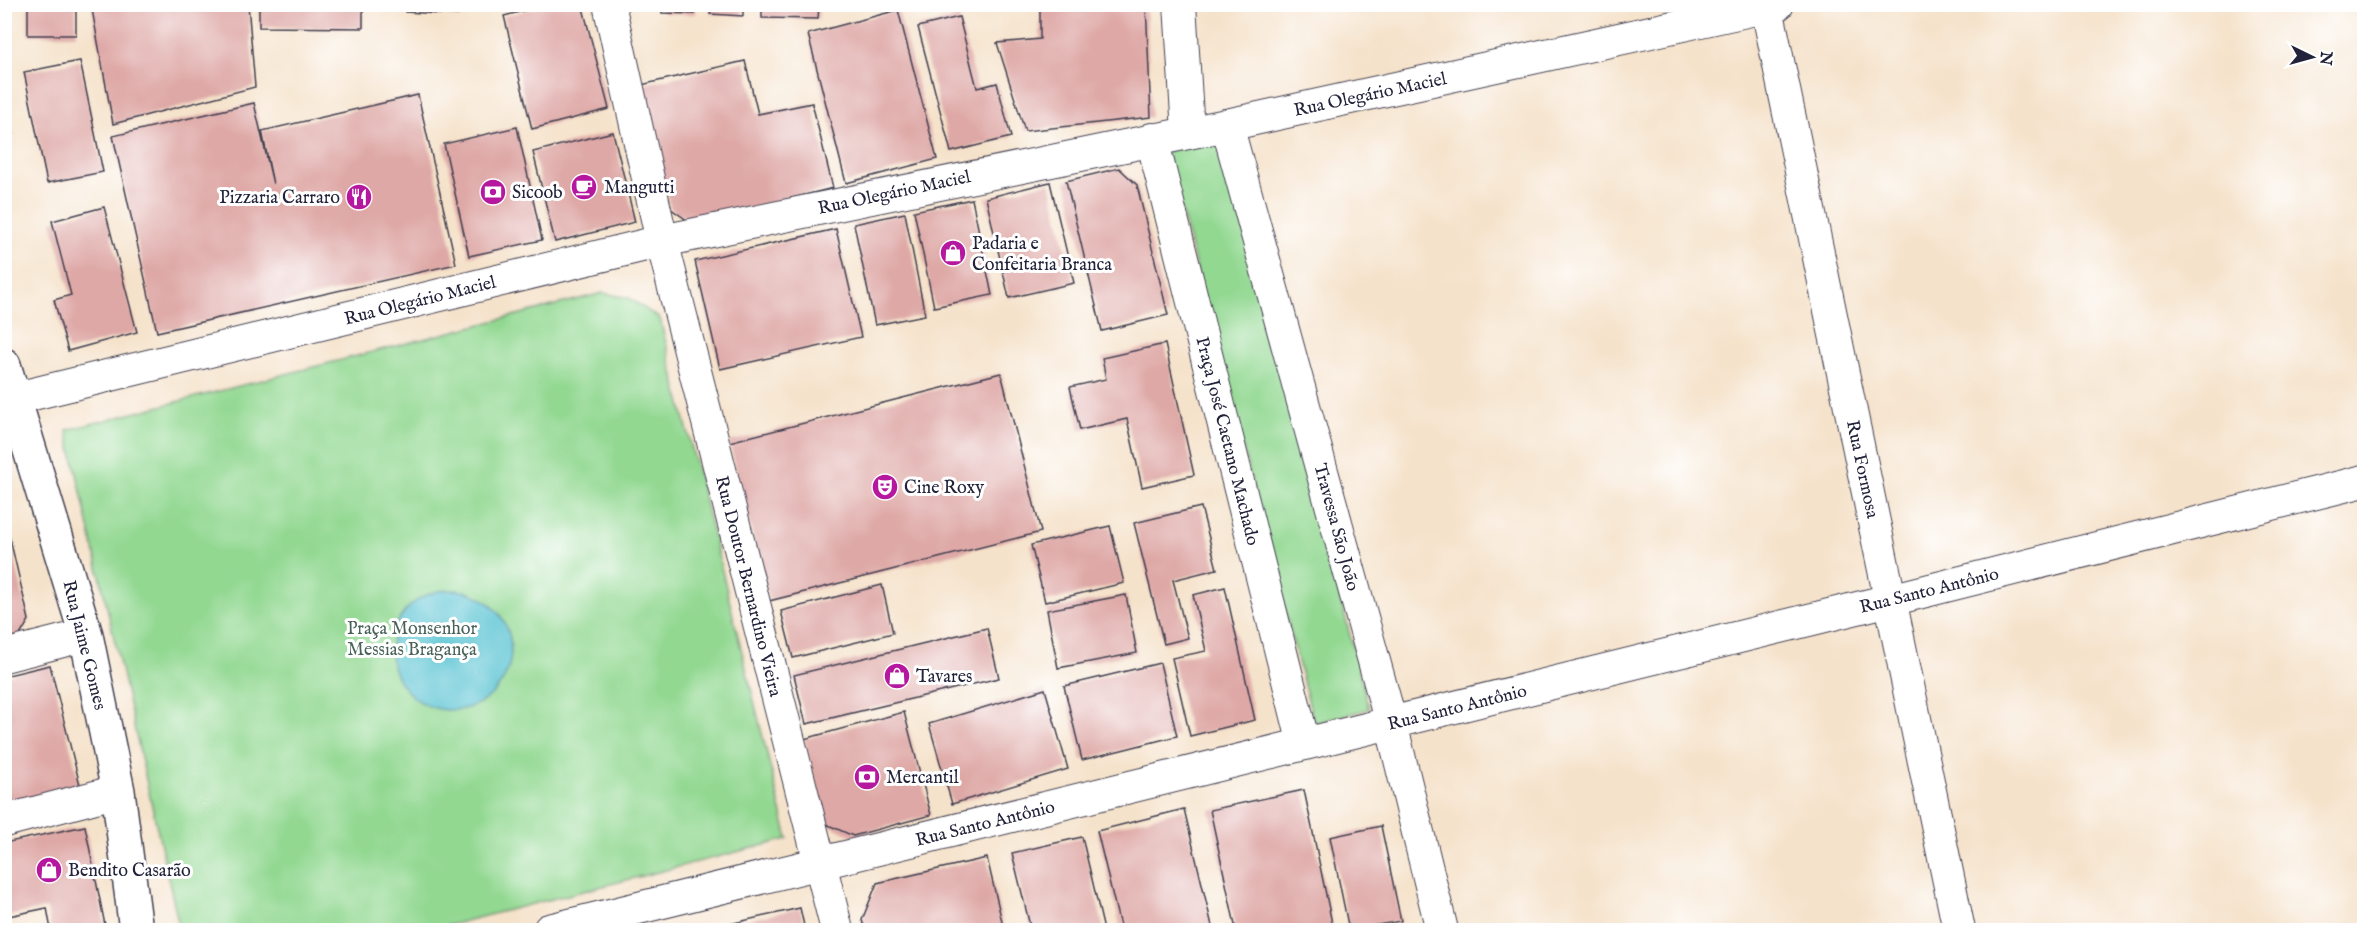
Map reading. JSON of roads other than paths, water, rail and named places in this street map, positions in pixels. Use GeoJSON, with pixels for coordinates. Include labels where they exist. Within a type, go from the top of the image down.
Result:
{"type":"FeatureCollection","features":[{"type":"Feature","properties":{"kind":"street","name":"Rua Doutor Bernardino Vieira"},"geometry":{"type":"LineString","coordinates":[[609,4],[662,241],[837,930]]}},
{"type":"Feature","properties":{"kind":"street"},"geometry":{"type":"LineString","coordinates":[[1180,4],[1188,132]]}},
{"type":"Feature","properties":{"kind":"street","name":"Rua Olegário Maciel"},"geometry":{"type":"LineString","coordinates":[[10,399],[662,241],[1227,125],[1772,6]]}},
{"type":"Feature","properties":{"kind":"street","name":"Rua Formosa"},"geometry":{"type":"LineString","coordinates":[[1772,6],[1890,600],[1959,930]]}},
{"type":"Feature","properties":{"kind":"street","name":"Travessa São João"},"geometry":{"type":"LineString","coordinates":[[1227,125],[1391,723],[1442,930]]}},
{"type":"Feature","properties":{"kind":"street","name":"Praça José Caetano Machado"},"geometry":{"type":"LineString","coordinates":[[1152,139],[1304,744]]}},
{"type":"Feature","properties":{"kind":"street","name":"Rua Jaime Gomes"},"geometry":{"type":"LineString","coordinates":[[4,365],[10,399],[86,635],[118,791],[136,930]]}},
{"type":"Feature","properties":{"kind":"street","name":"Rua Santo Antônio"},"geometry":{"type":"LineString","coordinates":[[549,930],[2364,481]]}},
{"type":"Feature","properties":{"kind":"street"},"geometry":{"type":"LineString","coordinates":[[4,656],[86,635]]}},
{"type":"Feature","properties":{"kind":"street"},"geometry":{"type":"LineString","coordinates":[[4,821],[118,791]]}},
{"type":"Feature","properties":{"kind":"water"},"geometry":{"type":"Polygon","coordinates":[[[451,590],[474,594],[494,607],[507,627],[511,650],[507,673],[494,693],[474,706],[451,710],[428,706],[408,693],[395,673],[391,650],[395,627],[408,607],[428,594],[451,590]]]}},
{"type":"Feature","properties":{"kind":"place","name":"Mangutti"},"geometry":{"type":"Point","coordinates":[584,187]}},
{"type":"Feature","properties":{"kind":"place","name":"Sicoob"},"geometry":{"type":"Point","coordinates":[493,192]}},
{"type":"Feature","properties":{"kind":"place","name":"Pizzaria Carraro"},"geometry":{"type":"Point","coordinates":[359,197]}},
{"type":"Feature","properties":{"kind":"place","name":"Padaria e Confeitaria Branca"},"geometry":{"type":"Point","coordinates":[953,253]}},
{"type":"Feature","properties":{"kind":"place","name":"Cine Roxy"},"geometry":{"type":"Point","coordinates":[885,487]}},
{"type":"Feature","properties":{"kind":"place","name":"Tavares"},"geometry":{"type":"Point","coordinates":[897,676]}},
{"type":"Feature","properties":{"kind":"place","name":"Mercantil"},"geometry":{"type":"Point","coordinates":[867,777]}},
{"type":"Feature","properties":{"kind":"place","name":"Bendito Casarão"},"geometry":{"type":"Point","coordinates":[49,870]}},
{"type":"Feature","properties":{"kind":"park label","name":"Praça Monsenhor Messias Bragança"},"geometry":{"type":"Point","coordinates":[412,638]}}]}
